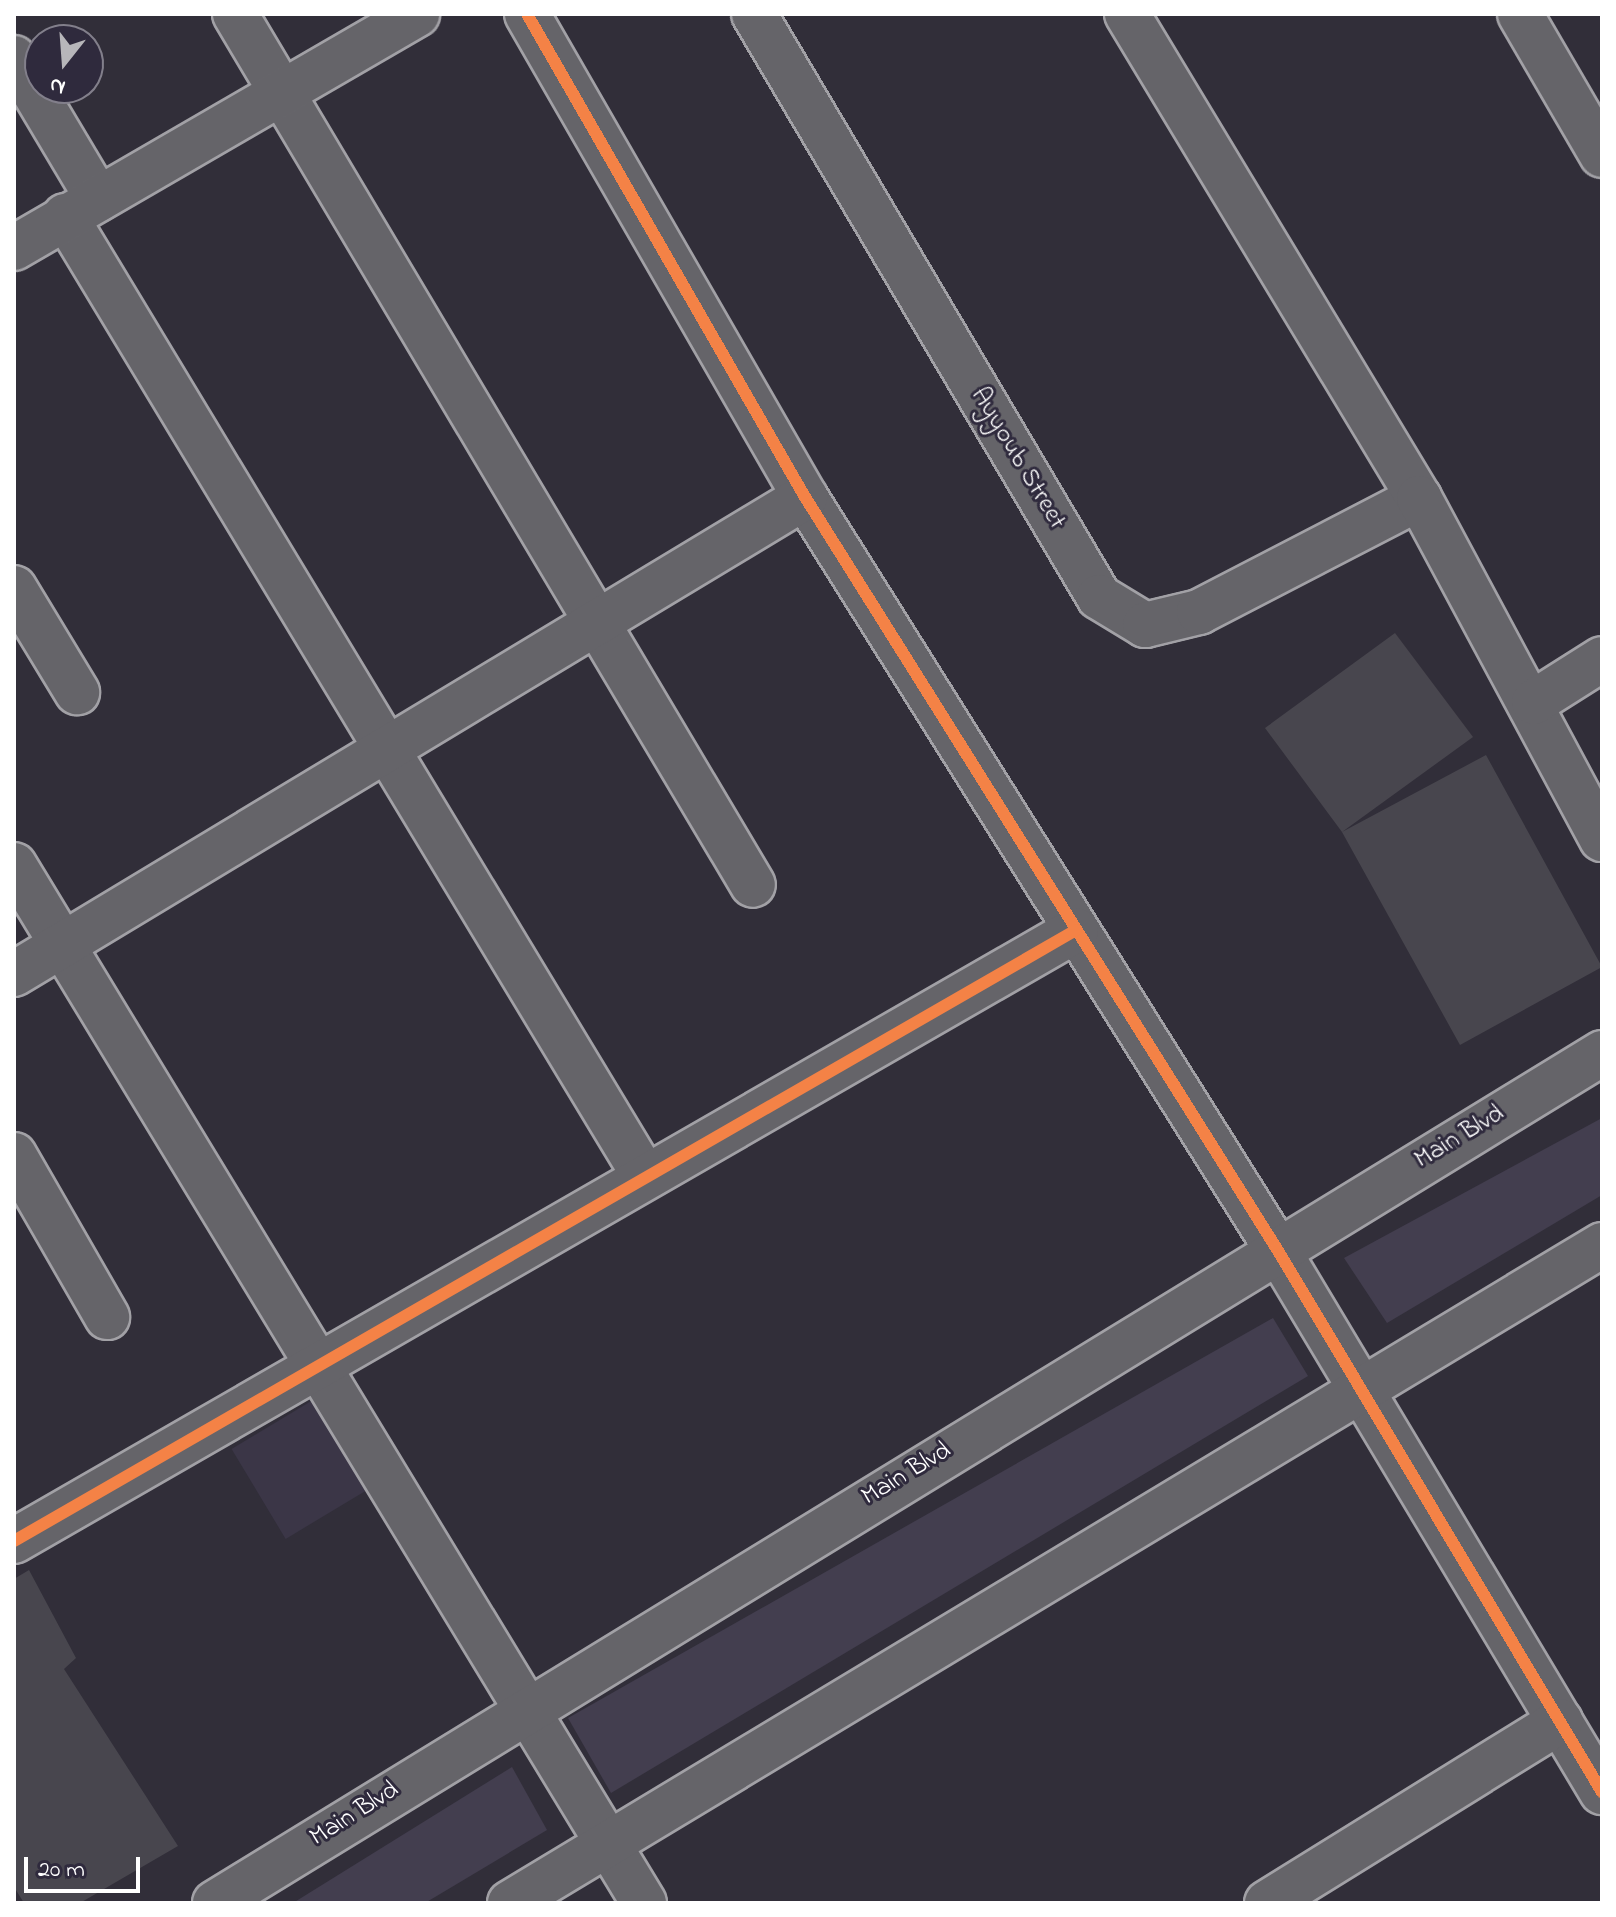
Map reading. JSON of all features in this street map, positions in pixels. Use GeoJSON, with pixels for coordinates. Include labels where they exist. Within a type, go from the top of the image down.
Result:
{"type":"FeatureCollection","features":[{"type":"Feature","properties":{"kind":"street"},"geometry":{"type":"LineString","coordinates":[[235,14],[753,885]]}},
{"type":"Feature","properties":{"kind":"street"},"geometry":{"type":"LineString","coordinates":[[14,248],[417,14]]}},
{"type":"Feature","properties":{"kind":"street"},"geometry":{"type":"LineString","coordinates":[[527,14],[805,497],[1277,1249],[1359,1396],[1602,1792]]}},
{"type":"Feature","properties":{"kind":"street","name":"Ayyoub Street"},"geometry":{"type":"LineString","coordinates":[[754,14],[1099,597],[1145,625],[1199,612],[1419,498]]}},
{"type":"Feature","properties":{"kind":"street"},"geometry":{"type":"LineString","coordinates":[[1127,14],[1419,498],[1534,702],[1602,839]]}},
{"type":"Feature","properties":{"kind":"street"},"geometry":{"type":"LineString","coordinates":[[1525,16],[1602,155]]}},
{"type":"Feature","properties":{"kind":"street"},"geometry":{"type":"LineString","coordinates":[[14,58],[82,207],[390,748],[644,1175]]}},
{"type":"Feature","properties":{"kind":"street"},"geometry":{"type":"LineString","coordinates":[[14,974],[390,748],[597,619],[805,497]]}},
{"type":"Feature","properties":{"kind":"street"},"geometry":{"type":"LineString","coordinates":[[14,588],[77,692]]}},
{"type":"Feature","properties":{"kind":"street"},"geometry":{"type":"LineString","coordinates":[[1534,702],[1602,659]]}},
{"type":"Feature","properties":{"kind":"street"},"geometry":{"type":"LineString","coordinates":[[14,865],[644,1903]]}},
{"type":"Feature","properties":{"kind":"street"},"geometry":{"type":"LineString","coordinates":[[14,1541],[315,1363],[1076,930]]}},
{"type":"Feature","properties":{"kind":"street","name":"Main Blvd"},"geometry":{"type":"LineString","coordinates":[[215,1903],[526,1709],[1602,1053]]}},
{"type":"Feature","properties":{"kind":"street"},"geometry":{"type":"LineString","coordinates":[[14,1155],[107,1317]]}},
{"type":"Feature","properties":{"kind":"street"},"geometry":{"type":"LineString","coordinates":[[510,1903],[1359,1396],[1602,1245]]}},
{"type":"Feature","properties":{"kind":"street"},"geometry":{"type":"LineString","coordinates":[[1267,1903],[1329,1887],[1560,1721]]}},
{"type":"Feature","properties":{"kind":"shaded area"},"geometry":{"type":"Polygon","coordinates":[[[1602,1118],[1602,1195],[1387,1323],[1344,1258],[1602,1118]]]}},
{"type":"Feature","properties":{"kind":"shaded area"},"geometry":{"type":"Polygon","coordinates":[[[1273,1318],[1308,1376],[611,1793],[568,1718],[1273,1318]]]}},
{"type":"Feature","properties":{"kind":"shaded area"},"geometry":{"type":"Polygon","coordinates":[[[313,1400],[367,1490],[286,1539],[232,1449],[313,1400]]]}},
{"type":"Feature","properties":{"kind":"shaded area"},"geometry":{"type":"Polygon","coordinates":[[[512,1767],[547,1830],[425,1903],[293,1903],[512,1767]]]}},
{"type":"Feature","properties":{"kind":"building"},"geometry":{"type":"Polygon","coordinates":[[[1395,633],[1473,737],[1342,832],[1265,728],[1395,633]]]}},
{"type":"Feature","properties":{"kind":"building"},"geometry":{"type":"Polygon","coordinates":[[[1486,755],[1602,967],[1460,1045],[1342,832],[1486,755]]]}},
{"type":"Feature","properties":{"kind":"building"},"geometry":{"type":"Polygon","coordinates":[[[29,1570],[76,1658],[64,1669],[178,1846],[80,1903],[24,1903],[14,1887],[14,1579],[29,1570]]]}},
{"type":"Feature","properties":{"kind":"cycle path"},"geometry":{"type":"LineString","coordinates":[[527,14],[805,497],[1277,1249],[1602,1792]]}},
{"type":"Feature","properties":{"kind":"cycle path"},"geometry":{"type":"LineString","coordinates":[[14,1541],[1076,930]]}}]}
